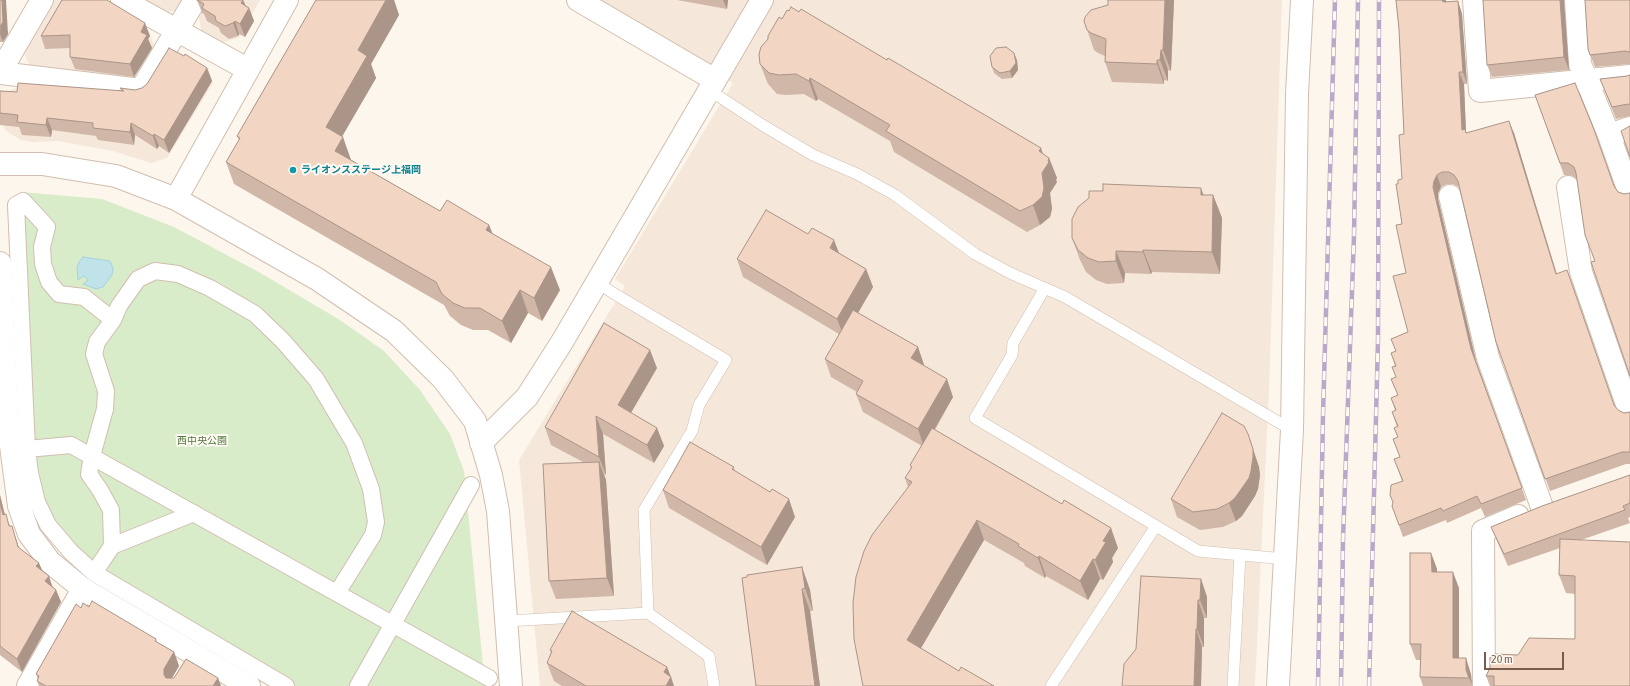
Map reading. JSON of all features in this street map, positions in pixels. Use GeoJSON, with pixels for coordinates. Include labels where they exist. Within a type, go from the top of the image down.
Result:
{"type":"FeatureCollection","features":[{"type":"Feature","properties":{"kind":"street"},"geometry":{"type":"LineString","coordinates":[[42,0],[0,72],[141,90],[195,0]]}},
{"type":"Feature","properties":{"kind":"street"},"geometry":{"type":"LineString","coordinates":[[122,0],[247,70]]}},
{"type":"Feature","properties":{"kind":"street"},"geometry":{"type":"LineString","coordinates":[[176,199],[287,0]]}},
{"type":"Feature","properties":{"kind":"street"},"geometry":{"type":"LineString","coordinates":[[578,0],[712,85]]}},
{"type":"Feature","properties":{"kind":"street"},"geometry":{"type":"LineString","coordinates":[[481,443],[527,397],[562,342],[762,0]]}},
{"type":"Feature","properties":{"kind":"street"},"geometry":{"type":"LineString","coordinates":[[1278,686],[1292,430],[1298,94],[1302,0]]}},
{"type":"Feature","properties":{"kind":"street"},"geometry":{"type":"LineString","coordinates":[[1474,0],[1480,91],[1630,76]]}},
{"type":"Feature","properties":{"kind":"street"},"geometry":{"type":"LineString","coordinates":[[1576,0],[1580,64],[1609,135],[1630,194]]}},
{"type":"Feature","properties":{"kind":"street"},"geometry":{"type":"LineString","coordinates":[[1609,135],[1630,128]]}},
{"type":"Feature","properties":{"kind":"street"},"geometry":{"type":"LineString","coordinates":[[0,164],[42,164],[116,176],[176,199],[317,279],[394,331],[443,380],[475,421],[491,475],[498,511],[511,686]]}},
{"type":"Feature","properties":{"kind":"street"},"geometry":{"type":"LineString","coordinates":[[1568,187],[1581,272],[1630,413]]}},
{"type":"Feature","properties":{"kind":"street"},"geometry":{"type":"LineString","coordinates":[[1450,196],[1488,358],[1542,507]]}},
{"type":"Feature","properties":{"kind":"street"},"geometry":{"type":"LineString","coordinates":[[113,320],[84,296],[59,294],[49,282],[43,264],[42,247],[47,227],[23,201],[16,205],[27,449],[30,473],[37,502],[48,525],[71,552],[88,581],[192,657],[249,686]]}},
{"type":"Feature","properties":{"kind":"street"},"geometry":{"type":"LineString","coordinates":[[0,263],[4,416],[19,506],[29,534],[50,562],[286,686]]}},
{"type":"Feature","properties":{"kind":"street"},"geometry":{"type":"LineString","coordinates":[[112,546],[111,510],[89,474],[92,456],[105,409],[106,390],[94,354],[97,342],[113,320],[119,306],[138,279],[155,271],[178,274],[210,288],[255,314],[283,341],[316,379],[354,442],[371,489],[376,522],[373,535],[337,593]]}},
{"type":"Feature","properties":{"kind":"street"},"geometry":{"type":"LineString","coordinates":[[27,449],[71,444],[489,678]]}},
{"type":"Feature","properties":{"kind":"street"},"geometry":{"type":"LineString","coordinates":[[358,686],[471,485]]}},
{"type":"Feature","properties":{"kind":"street"},"geometry":{"type":"LineString","coordinates":[[1484,686],[1483,531],[1564,499]]}},
{"type":"Feature","properties":{"kind":"street"},"geometry":{"type":"LineString","coordinates":[[28,686],[88,581],[112,546],[194,513]]}},
{"type":"Feature","properties":{"kind":"lane"},"geometry":{"type":"LineString","coordinates":[[712,85],[764,126],[813,155],[857,174],[895,195],[975,254],[1010,273],[1078,304],[1292,430]]}},
{"type":"Feature","properties":{"kind":"lane"},"geometry":{"type":"LineString","coordinates":[[598,282],[613,293],[726,360],[698,405],[692,431],[644,510],[648,613]]}},
{"type":"Feature","properties":{"kind":"lane"},"geometry":{"type":"LineString","coordinates":[[1045,288],[1013,343],[1012,355],[975,418],[1198,551],[1285,559]]}},
{"type":"Feature","properties":{"kind":"lane"},"geometry":{"type":"LineString","coordinates":[[1051,686],[1156,526]]}},
{"type":"Feature","properties":{"kind":"lane"},"geometry":{"type":"LineString","coordinates":[[1233,686],[1240,555]]}},
{"type":"Feature","properties":{"kind":"lane"},"geometry":{"type":"LineString","coordinates":[[507,622],[648,613],[709,656],[714,686]]}},
{"type":"Feature","properties":{"kind":"shaded area"},"geometry":{"type":"Polygon","coordinates":[[[54,0],[95,0],[149,31],[156,53],[142,70],[125,79],[30,67],[22,48],[54,0]]]}},
{"type":"Feature","properties":{"kind":"shaded area"},"geometry":{"type":"Polygon","coordinates":[[[138,0],[183,0],[176,11],[160,13],[138,0]]]}},
{"type":"Feature","properties":{"kind":"shaded area"},"geometry":{"type":"Polygon","coordinates":[[[208,0],[260,0],[239,38],[218,43],[202,35],[199,17],[208,0]]]}},
{"type":"Feature","properties":{"kind":"shaded area"},"geometry":{"type":"Polygon","coordinates":[[[590,0],[1282,0],[1269,390],[1255,686],[540,686],[519,460],[625,286],[615,279],[733,83],[590,0]]]}},
{"type":"Feature","properties":{"kind":"shaded area"},"geometry":{"type":"Polygon","coordinates":[[[186,56],[208,68],[213,83],[167,158],[151,163],[113,151],[58,141],[33,142],[21,140],[6,131],[2,122],[9,91],[24,85],[146,100],[170,60],[186,56]]]}},
{"type":"Feature","properties":{"kind":"green space","name":"西中央公園"},"geometry":{"type":"Polygon","coordinates":[[[21,192],[102,199],[174,227],[257,271],[340,320],[384,351],[420,390],[450,434],[464,471],[485,686],[280,686],[57,545],[23,459],[7,204],[21,192]]]}},
{"type":"Feature","properties":{"kind":"water"},"geometry":{"type":"Polygon","coordinates":[[[83,257],[110,261],[113,268],[112,275],[103,287],[96,289],[83,284],[88,280],[84,276],[78,280],[77,268],[83,257]]]}},
{"type":"Feature","properties":{"kind":"building"},"geometry":{"type":"Polygon","coordinates":[[[0,0],[2,0],[3,22],[0,27],[0,0]]]}},
{"type":"Feature","properties":{"kind":"building"},"geometry":{"type":"Polygon","coordinates":[[[62,0],[107,0],[145,23],[141,32],[147,35],[130,64],[70,57],[70,35],[41,36],[62,0]]]}},
{"type":"Feature","properties":{"kind":"building"},"geometry":{"type":"Polygon","coordinates":[[[197,0],[243,0],[241,3],[249,8],[240,24],[235,21],[225,26],[216,21],[215,16],[202,8],[204,4],[197,0]]]}},
{"type":"Feature","properties":{"kind":"building","name":"ライオンスステージ上福岡"},"geometry":{"type":"Polygon","coordinates":[[[316,0],[386,0],[358,50],[367,56],[326,127],[343,137],[335,151],[440,211],[447,200],[489,225],[486,230],[551,267],[534,298],[520,290],[502,321],[480,308],[465,308],[453,303],[442,294],[436,282],[226,162],[240,138],[237,136],[316,0]]]}},
{"type":"Feature","properties":{"kind":"building"},"geometry":{"type":"Polygon","coordinates":[[[1108,0],[1165,0],[1163,50],[1161,50],[1160,60],[1157,60],[1157,64],[1105,62],[1106,39],[1087,30],[1084,21],[1085,17],[1091,10],[1108,5],[1108,0]]]}},
{"type":"Feature","properties":{"kind":"building"},"geometry":{"type":"Polygon","coordinates":[[[1396,0],[1442,0],[1443,2],[1458,1],[1463,72],[1459,72],[1462,130],[1465,129],[1466,133],[1509,121],[1556,274],[1567,270],[1614,405],[1618,410],[1624,413],[1630,412],[1630,452],[1622,452],[1545,479],[1496,342],[1458,181],[1454,175],[1449,172],[1442,172],[1437,175],[1433,187],[1471,349],[1522,488],[1481,504],[1477,496],[1443,511],[1441,508],[1399,525],[1392,506],[1393,502],[1390,495],[1391,485],[1403,481],[1394,459],[1400,457],[1393,439],[1398,437],[1394,428],[1398,426],[1392,412],[1396,410],[1391,398],[1398,395],[1391,379],[1396,377],[1392,367],[1396,366],[1391,353],[1396,351],[1391,339],[1408,332],[1393,276],[1406,273],[1396,225],[1402,224],[1396,184],[1398,184],[1398,180],[1402,179],[1399,135],[1404,134],[1399,29],[1396,0]]]}},
{"type":"Feature","properties":{"kind":"building"},"geometry":{"type":"Polygon","coordinates":[[[1483,0],[1560,0],[1564,57],[1487,65],[1483,0]]]}},
{"type":"Feature","properties":{"kind":"building"},"geometry":{"type":"Polygon","coordinates":[[[1585,0],[1630,0],[1630,52],[1625,51],[1590,55],[1588,49],[1585,0]]]}},
{"type":"Feature","properties":{"kind":"building"},"geometry":{"type":"Polygon","coordinates":[[[791,7],[799,12],[801,9],[887,60],[888,58],[1041,148],[1039,151],[1049,158],[1049,162],[1042,173],[1044,188],[1042,197],[1033,205],[1020,211],[886,131],[890,125],[810,78],[809,81],[796,74],[779,75],[769,73],[760,64],[759,54],[761,47],[768,39],[768,36],[779,17],[782,19],[787,10],[789,11],[791,7]]]}},
{"type":"Feature","properties":{"kind":"building"},"geometry":{"type":"Polygon","coordinates":[[[1006,47],[1014,53],[1016,63],[1010,71],[1000,73],[992,67],[990,56],[996,48],[1006,47]]]}},
{"type":"Feature","properties":{"kind":"building"},"geometry":{"type":"Polygon","coordinates":[[[169,48],[184,56],[185,54],[207,68],[164,140],[154,134],[153,136],[131,123],[130,132],[93,128],[93,123],[47,118],[46,125],[17,122],[18,115],[0,113],[0,91],[17,92],[18,83],[124,91],[120,88],[135,90],[142,88],[147,84],[169,48]]]}},
{"type":"Feature","properties":{"kind":"building"},"geometry":{"type":"Polygon","coordinates":[[[1630,75],[1630,105],[1628,104],[1612,107],[1600,79],[1630,75]]]}},
{"type":"Feature","properties":{"kind":"building"},"geometry":{"type":"Polygon","coordinates":[[[1575,83],[1593,127],[1614,186],[1618,192],[1624,194],[1630,193],[1630,376],[1591,262],[1595,261],[1585,235],[1574,167],[1568,163],[1560,163],[1535,95],[1575,83]]]}},
{"type":"Feature","properties":{"kind":"building"},"geometry":{"type":"Polygon","coordinates":[[[1630,126],[1630,157],[1621,131],[1630,126]]]}},
{"type":"Feature","properties":{"kind":"building"},"geometry":{"type":"Polygon","coordinates":[[[1103,184],[1201,188],[1201,195],[1213,195],[1212,252],[1143,250],[1143,252],[1116,251],[1116,261],[1099,262],[1088,258],[1078,250],[1072,238],[1072,219],[1078,207],[1089,198],[1089,191],[1103,191],[1103,184]]]}},
{"type":"Feature","properties":{"kind":"building"},"geometry":{"type":"Polygon","coordinates":[[[766,210],[808,234],[812,228],[834,240],[830,248],[866,269],[837,319],[737,259],[766,210]]]}},
{"type":"Feature","properties":{"kind":"building"},"geometry":{"type":"Polygon","coordinates":[[[853,310],[918,347],[911,358],[947,379],[918,429],[856,394],[863,381],[825,359],[853,310]]]}},
{"type":"Feature","properties":{"kind":"building"},"geometry":{"type":"Polygon","coordinates":[[[604,323],[650,350],[618,405],[657,428],[647,445],[596,416],[599,457],[545,427],[604,323]]]}},
{"type":"Feature","properties":{"kind":"building"},"geometry":{"type":"Polygon","coordinates":[[[1222,413],[1244,426],[1248,434],[1253,449],[1249,478],[1235,498],[1229,503],[1217,509],[1193,512],[1171,499],[1222,413]]]}},
{"type":"Feature","properties":{"kind":"building"},"geometry":{"type":"Polygon","coordinates":[[[932,428],[1062,504],[1064,500],[1111,528],[1103,541],[1106,542],[1095,560],[1093,559],[1080,581],[1039,556],[1038,558],[1018,546],[1019,544],[977,520],[907,640],[959,671],[961,667],[994,686],[863,686],[854,639],[853,603],[856,577],[864,551],[872,535],[912,482],[905,478],[912,467],[910,465],[932,428]]]}},
{"type":"Feature","properties":{"kind":"building"},"geometry":{"type":"Polygon","coordinates":[[[690,442],[734,467],[732,469],[770,492],[772,489],[789,499],[761,547],[663,490],[690,442]]]}},
{"type":"Feature","properties":{"kind":"building"},"geometry":{"type":"Polygon","coordinates":[[[599,462],[607,578],[549,581],[543,464],[599,462]]]}},
{"type":"Feature","properties":{"kind":"building"},"geometry":{"type":"Polygon","coordinates":[[[1630,475],[1630,503],[1623,506],[1625,510],[1504,554],[1491,527],[1542,506],[1630,475]]]}},
{"type":"Feature","properties":{"kind":"building"},"geometry":{"type":"Polygon","coordinates":[[[0,502],[3,515],[6,514],[9,526],[12,526],[18,547],[39,563],[36,566],[49,576],[45,581],[56,590],[17,659],[0,646],[0,502]]]}},
{"type":"Feature","properties":{"kind":"building"},"geometry":{"type":"Polygon","coordinates":[[[1560,539],[1630,542],[1630,686],[1494,686],[1494,676],[1486,676],[1490,668],[1490,657],[1494,657],[1494,654],[1518,655],[1529,638],[1575,639],[1575,576],[1559,575],[1560,539]]]}},
{"type":"Feature","properties":{"kind":"building"},"geometry":{"type":"Polygon","coordinates":[[[1410,553],[1431,553],[1432,572],[1453,572],[1453,658],[1466,658],[1466,670],[1469,678],[1420,677],[1421,644],[1410,644],[1410,553]]]}},
{"type":"Feature","properties":{"kind":"building"},"geometry":{"type":"Polygon","coordinates":[[[802,567],[805,588],[802,589],[815,686],[756,686],[742,578],[747,577],[747,575],[802,567]]]}},
{"type":"Feature","properties":{"kind":"building"},"geometry":{"type":"Polygon","coordinates":[[[1141,576],[1201,579],[1196,629],[1194,686],[1122,686],[1124,664],[1136,649],[1141,576]]]}},
{"type":"Feature","properties":{"kind":"building"},"geometry":{"type":"Polygon","coordinates":[[[92,601],[156,639],[155,641],[174,652],[164,669],[164,675],[166,678],[174,678],[186,659],[218,678],[213,686],[46,686],[37,681],[39,676],[36,674],[76,604],[81,608],[83,603],[89,607],[92,601]]]}},
{"type":"Feature","properties":{"kind":"building"},"geometry":{"type":"Polygon","coordinates":[[[572,611],[667,667],[664,672],[671,677],[666,686],[586,686],[547,663],[552,651],[550,650],[572,611]]]}},
{"type":"Feature","properties":{"kind":"railway"},"geometry":{"type":"LineString","coordinates":[[1318,686],[1323,415],[1335,0]]}},
{"type":"Feature","properties":{"kind":"railway"},"geometry":{"type":"LineString","coordinates":[[1341,686],[1343,539],[1354,236],[1358,0]]}},
{"type":"Feature","properties":{"kind":"railway"},"geometry":{"type":"LineString","coordinates":[[1369,686],[1378,340],[1379,0]]}},
{"type":"Feature","properties":{"kind":"place","name":"ライオンスステージ上福岡"},"geometry":{"type":"Point","coordinates":[293,170]}}]}
